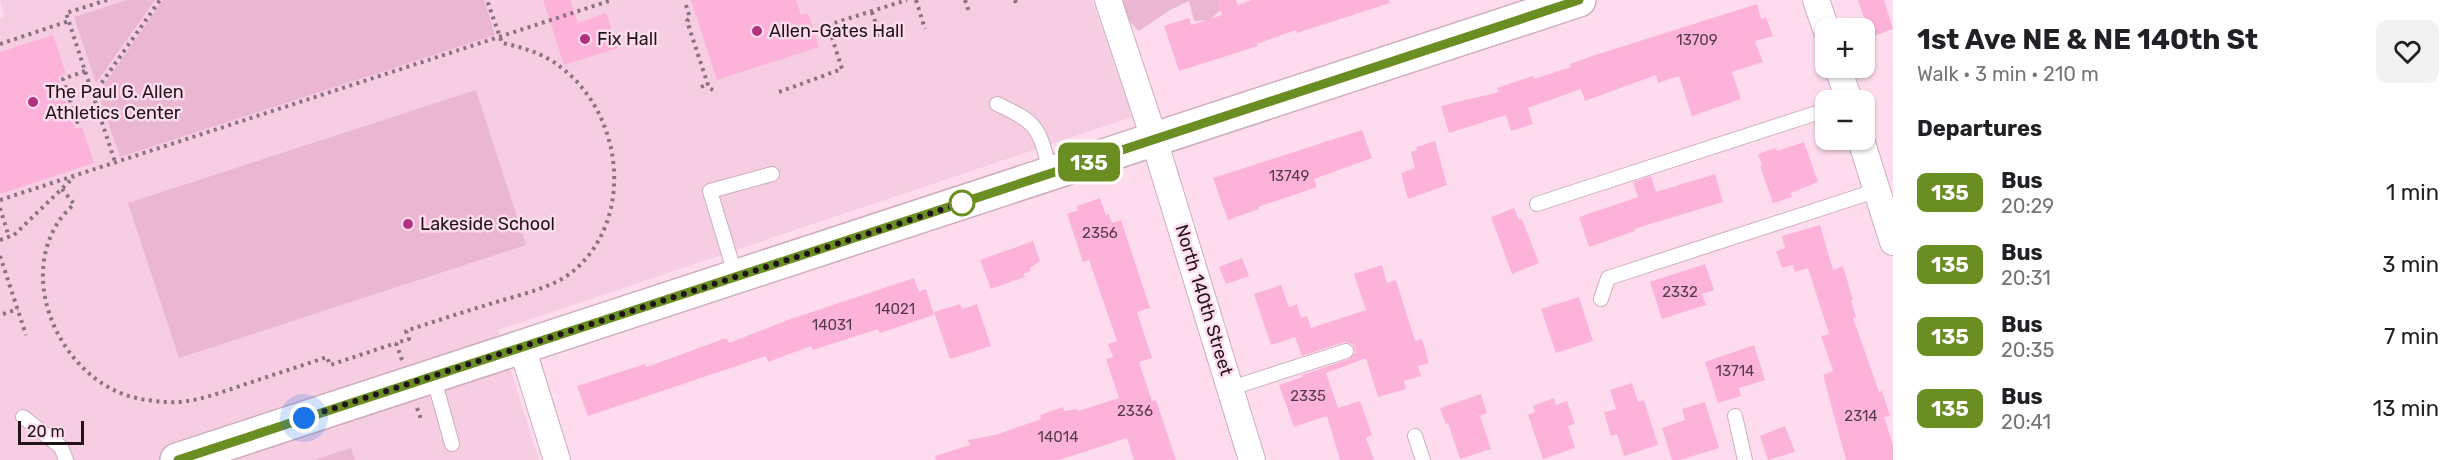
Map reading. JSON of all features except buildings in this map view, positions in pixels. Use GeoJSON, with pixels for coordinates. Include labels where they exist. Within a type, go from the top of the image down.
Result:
{"type":"FeatureCollection","features":[{"type":"Feature","properties":{"kind":"street","name":"North 140th Street"},"geometry":{"type":"LineString","coordinates":[[1108,0],[1154,140],[1252,460]]}},
{"type":"Feature","properties":{"kind":"street"},"geometry":{"type":"LineString","coordinates":[[177,460],[418,371],[522,347],[1579,0]]}},
{"type":"Feature","properties":{"kind":"street"},"geometry":{"type":"LineString","coordinates":[[1816,0],[1822,18]]}},
{"type":"Feature","properties":{"kind":"street"},"geometry":{"type":"LineString","coordinates":[[1864,150],[1893,242]]}},
{"type":"Feature","properties":{"kind":"street"},"geometry":{"type":"LineString","coordinates":[[522,347],[557,460]]}},
{"type":"Feature","properties":{"kind":"lane"},"geometry":{"type":"LineString","coordinates":[[997,104],[1023,116],[1039,132],[1051,174]]}},
{"type":"Feature","properties":{"kind":"lane"},"geometry":{"type":"LineString","coordinates":[[1537,204],[1815,114]]}},
{"type":"Feature","properties":{"kind":"lane"},"geometry":{"type":"LineString","coordinates":[[736,277],[710,191],[772,174]]}},
{"type":"Feature","properties":{"kind":"lane"},"geometry":{"type":"LineString","coordinates":[[1601,299],[1608,278],[1878,190]]}},
{"type":"Feature","properties":{"kind":"lane"},"geometry":{"type":"LineString","coordinates":[[1231,388],[1346,351]]}},
{"type":"Feature","properties":{"kind":"lane"},"geometry":{"type":"LineString","coordinates":[[418,371],[452,444]]}},
{"type":"Feature","properties":{"kind":"lane"},"geometry":{"type":"LineString","coordinates":[[1735,416],[1745,460]]}},
{"type":"Feature","properties":{"kind":"lane"},"geometry":{"type":"LineString","coordinates":[[23,417],[61,447],[66,460]]}},
{"type":"Feature","properties":{"kind":"lane"},"geometry":{"type":"LineString","coordinates":[[1415,436],[1423,460]]}},
{"type":"Feature","properties":{"kind":"path"},"geometry":{"type":"LineString","coordinates":[[107,0],[66,14],[115,162]]}},
{"type":"Feature","properties":{"kind":"path"},"geometry":{"type":"LineString","coordinates":[[93,95],[160,0]]}},
{"type":"Feature","properties":{"kind":"path"},"geometry":{"type":"LineString","coordinates":[[62,189],[74,204],[58,222],[50,242],[44,275],[48,307],[59,340],[73,358],[95,378],[116,391],[166,402],[191,402],[327,357],[330,365],[409,339],[406,331],[548,286],[580,266],[603,236],[612,209],[615,182],[612,152],[601,118],[589,97],[568,74],[546,57],[522,47],[502,43],[487,0]]}},
{"type":"Feature","properties":{"kind":"path"},"geometry":{"type":"LineString","coordinates":[[0,200],[612,0]]}},
{"type":"Feature","properties":{"kind":"path"},"geometry":{"type":"LineString","coordinates":[[779,92],[842,69],[828,25],[907,0]]}},
{"type":"Feature","properties":{"kind":"path"},"geometry":{"type":"LineString","coordinates":[[916,0],[925,28]]}},
{"type":"Feature","properties":{"kind":"path"},"geometry":{"type":"LineString","coordinates":[[965,0],[969,12]]}},
{"type":"Feature","properties":{"kind":"path"},"geometry":{"type":"LineString","coordinates":[[1015,0],[1017,6]]}},
{"type":"Feature","properties":{"kind":"path"},"geometry":{"type":"LineString","coordinates":[[686,5],[690,18],[687,21],[708,84],[713,90]]}},
{"type":"Feature","properties":{"kind":"path"},"geometry":{"type":"LineString","coordinates":[[871,11],[880,40]]}},
{"type":"Feature","properties":{"kind":"path"},"geometry":{"type":"LineString","coordinates":[[0,44],[69,21]]}},
{"type":"Feature","properties":{"kind":"path"},"geometry":{"type":"LineString","coordinates":[[85,71],[63,79],[77,122],[99,114]]}},
{"type":"Feature","properties":{"kind":"path"},"geometry":{"type":"LineString","coordinates":[[701,87],[708,84]]}},
{"type":"Feature","properties":{"kind":"path"},"geometry":{"type":"LineString","coordinates":[[0,240],[14,235],[77,174]]}},
{"type":"Feature","properties":{"kind":"path"},"geometry":{"type":"LineString","coordinates":[[0,208],[9,237]]}},
{"type":"Feature","properties":{"kind":"path"},"geometry":{"type":"LineString","coordinates":[[0,256],[26,335]]}},
{"type":"Feature","properties":{"kind":"path"},"geometry":{"type":"LineString","coordinates":[[3,314],[18,309]]}},
{"type":"Feature","properties":{"kind":"path"},"geometry":{"type":"LineString","coordinates":[[396,344],[418,371]]}},
{"type":"Feature","properties":{"kind":"shaded area","name":"Lakeside School"},"geometry":{"type":"Polygon","coordinates":[[[0,0],[1092,0],[1132,117],[498,330],[539,460],[0,460],[0,18],[4,16],[0,0]]]}},
{"type":"Feature","properties":{"kind":"shaded area"},"geometry":{"type":"Polygon","coordinates":[[[127,0],[155,0],[96,83],[74,17],[127,0]]]}},
{"type":"Feature","properties":{"kind":"shaded area"},"geometry":{"type":"Polygon","coordinates":[[[163,0],[484,0],[495,35],[120,157],[98,93],[163,0]]]}},
{"type":"Feature","properties":{"kind":"shaded area"},"geometry":{"type":"Polygon","coordinates":[[[1121,0],[1231,0],[1210,20],[1194,21],[1189,1],[1170,10],[1139,31],[1129,21],[1121,0]]]}},
{"type":"Feature","properties":{"kind":"shaded area"},"geometry":{"type":"Polygon","coordinates":[[[476,90],[526,245],[179,358],[128,203],[476,90]]]}},
{"type":"Feature","properties":{"kind":"shaded area"},"geometry":{"type":"Polygon","coordinates":[[[351,448],[355,460],[314,460],[351,448]]]}},
{"type":"Feature","properties":{"kind":"bus line","name":"135"},"geometry":{"type":"LineString","coordinates":[[178,460],[1579,0]]}},
{"type":"Feature","properties":{"kind":"place","name":"Allen-Gates Hall"},"geometry":{"type":"Point","coordinates":[757,31]}},
{"type":"Feature","properties":{"kind":"place","name":"Fix Hall"},"geometry":{"type":"Point","coordinates":[585,39]}},
{"type":"Feature","properties":{"kind":"place","name":"The Paul G. Allen Athletics Center"},"geometry":{"type":"Point","coordinates":[33,102]}},
{"type":"Feature","properties":{"kind":"place","name":"Lakeside School"},"geometry":{"type":"Point","coordinates":[408,224]}},
{"type":"Feature","properties":{"kind":"route"},"geometry":{"type":"LineString","coordinates":[[304,418],[962,203]]}}]}
